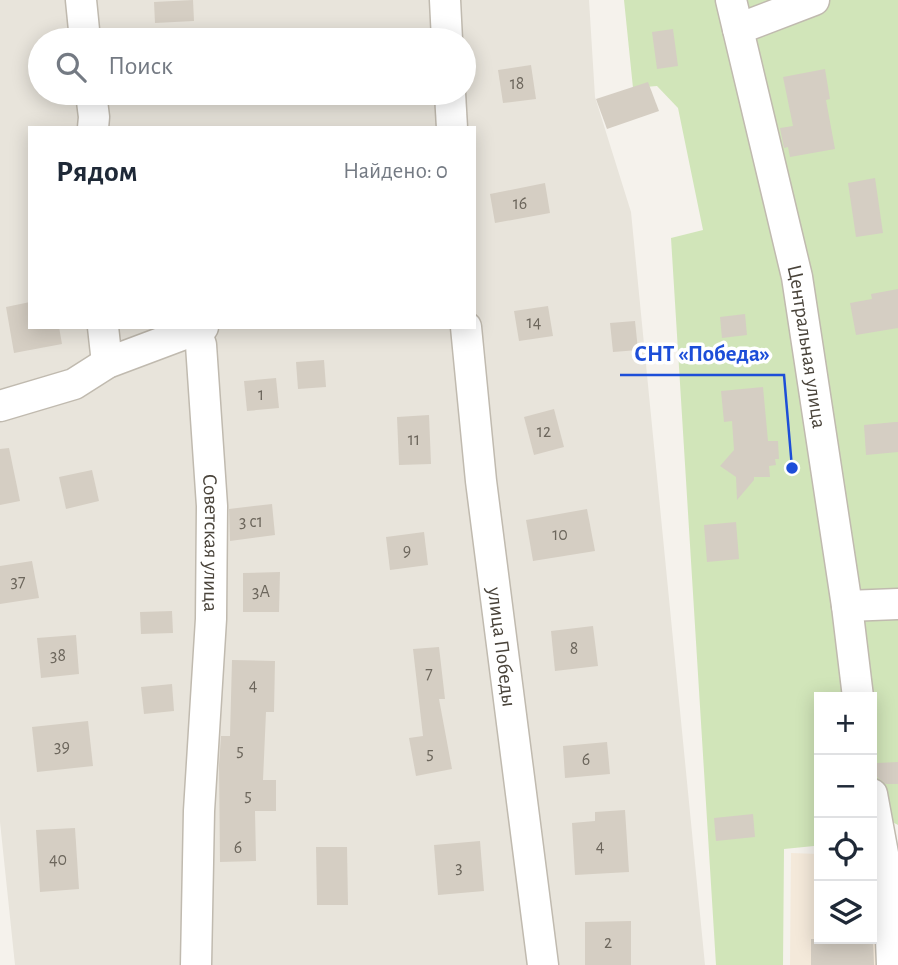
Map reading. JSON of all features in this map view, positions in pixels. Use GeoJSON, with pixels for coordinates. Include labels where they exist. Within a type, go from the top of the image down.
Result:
{"type":"FeatureCollection","features":[{"type":"Feature","properties":{"kind":"street"},"geometry":{"type":"LineString","coordinates":[[81,0],[84,28]]}},
{"type":"Feature","properties":{"kind":"street"},"geometry":{"type":"LineString","coordinates":[[445,0],[446,28]]}},
{"type":"Feature","properties":{"kind":"street"},"geometry":{"type":"LineString","coordinates":[[734,14],[814,0]]}},
{"type":"Feature","properties":{"kind":"street","name":"Центральная улица"},"geometry":{"type":"LineString","coordinates":[[734,14],[797,277],[857,692]]}},
{"type":"Feature","properties":{"kind":"street"},"geometry":{"type":"LineString","coordinates":[[92,105],[93,126]]}},
{"type":"Feature","properties":{"kind":"street"},"geometry":{"type":"LineString","coordinates":[[451,105],[452,126]]}},
{"type":"Feature","properties":{"kind":"street"},"geometry":{"type":"LineString","coordinates":[[103,329],[107,363]]}},
{"type":"Feature","properties":{"kind":"street","name":"Советская улица"},"geometry":{"type":"LineString","coordinates":[[0,406],[74,384],[107,363],[199,329],[212,506],[211,619],[199,811],[197,965]]}},
{"type":"Feature","properties":{"kind":"street","name":"улица Победы"},"geometry":{"type":"LineString","coordinates":[[466,329],[481,481],[543,965]]}},
{"type":"Feature","properties":{"kind":"street"},"geometry":{"type":"LineString","coordinates":[[847,606],[898,604]]}},
{"type":"Feature","properties":{"kind":"street"},"geometry":{"type":"LineString","coordinates":[[881,807],[889,886],[892,965]]}},
{"type":"Feature","properties":{"kind":"shaded area"},"geometry":{"type":"Polygon","coordinates":[[[0,0],[589,0],[595,97],[631,212],[705,965],[15,965],[0,822],[0,0]]]}},
{"type":"Feature","properties":{"kind":"shaded area"},"geometry":{"type":"Polygon","coordinates":[[[791,853],[814,854],[814,944],[877,944],[877,900],[884,965],[790,965],[791,853]]]}},
{"type":"Feature","properties":{"kind":"green space"},"geometry":{"type":"Polygon","coordinates":[[[624,0],[898,0],[898,825],[877,814],[877,692],[814,692],[814,846],[784,849],[783,965],[716,965],[671,238],[703,230],[678,108],[657,86],[633,88],[624,0]]]}},
{"type":"Feature","properties":{"kind":"building"},"geometry":{"type":"Polygon","coordinates":[[[193,0],[194,21],[155,23],[154,2],[193,0]]]}},
{"type":"Feature","properties":{"kind":"building"},"geometry":{"type":"Polygon","coordinates":[[[673,29],[678,66],[657,69],[652,32],[673,29]]]}},
{"type":"Feature","properties":{"kind":"building"},"geometry":{"type":"Polygon","coordinates":[[[531,65],[536,99],[503,103],[498,70],[531,65]]]}},
{"type":"Feature","properties":{"kind":"building"},"geometry":{"type":"Polygon","coordinates":[[[825,69],[830,99],[826,100],[835,149],[790,157],[788,147],[784,148],[780,128],[793,126],[783,77],[825,69]]]}},
{"type":"Feature","properties":{"kind":"building"},"geometry":{"type":"Polygon","coordinates":[[[648,82],[659,111],[607,129],[596,99],[648,82]]]}},
{"type":"Feature","properties":{"kind":"building"},"geometry":{"type":"Polygon","coordinates":[[[875,178],[883,233],[856,237],[848,183],[875,178]]]}},
{"type":"Feature","properties":{"kind":"building"},"geometry":{"type":"Polygon","coordinates":[[[545,183],[550,213],[495,223],[490,194],[545,183]]]}},
{"type":"Feature","properties":{"kind":"building"},"geometry":{"type":"Polygon","coordinates":[[[898,289],[898,328],[856,335],[850,303],[872,299],[871,294],[898,289]]]}},
{"type":"Feature","properties":{"kind":"building"},"geometry":{"type":"Polygon","coordinates":[[[28,302],[28,329],[59,329],[62,344],[14,353],[6,307],[28,302]]]}},
{"type":"Feature","properties":{"kind":"building"},"geometry":{"type":"Polygon","coordinates":[[[548,306],[553,336],[519,341],[514,311],[548,306]]]}},
{"type":"Feature","properties":{"kind":"building"},"geometry":{"type":"Polygon","coordinates":[[[745,314],[747,335],[722,338],[720,317],[745,314]]]}},
{"type":"Feature","properties":{"kind":"building"},"geometry":{"type":"Polygon","coordinates":[[[635,321],[638,350],[613,352],[610,323],[635,321]]]}},
{"type":"Feature","properties":{"kind":"building"},"geometry":{"type":"Polygon","coordinates":[[[324,360],[326,387],[298,389],[296,362],[324,360]]]}},
{"type":"Feature","properties":{"kind":"building"},"geometry":{"type":"Polygon","coordinates":[[[276,378],[279,408],[247,411],[244,381],[276,378]]]}},
{"type":"Feature","properties":{"kind":"building"},"geometry":{"type":"Polygon","coordinates":[[[763,387],[768,441],[778,441],[779,459],[775,459],[776,465],[769,466],[770,477],[754,477],[737,500],[736,477],[720,466],[734,450],[732,421],[724,422],[721,391],[763,387]]]}},
{"type":"Feature","properties":{"kind":"building"},"geometry":{"type":"Polygon","coordinates":[[[554,409],[564,447],[534,455],[524,417],[554,409]]]}},
{"type":"Feature","properties":{"kind":"building"},"geometry":{"type":"Polygon","coordinates":[[[429,415],[431,464],[399,465],[397,417],[429,415]]]}},
{"type":"Feature","properties":{"kind":"building"},"geometry":{"type":"Polygon","coordinates":[[[898,422],[898,452],[866,455],[864,425],[898,422]]]}},
{"type":"Feature","properties":{"kind":"building"},"geometry":{"type":"Polygon","coordinates":[[[9,448],[20,501],[0,505],[0,449],[9,448]]]}},
{"type":"Feature","properties":{"kind":"building"},"geometry":{"type":"Polygon","coordinates":[[[92,470],[99,501],[66,509],[59,477],[92,470]]]}},
{"type":"Feature","properties":{"kind":"building"},"geometry":{"type":"Polygon","coordinates":[[[272,504],[275,535],[230,541],[229,509],[272,504]]]}},
{"type":"Feature","properties":{"kind":"building"},"geometry":{"type":"Polygon","coordinates":[[[587,509],[595,551],[533,561],[526,520],[587,509]]]}},
{"type":"Feature","properties":{"kind":"building"},"geometry":{"type":"Polygon","coordinates":[[[736,522],[739,559],[707,562],[704,525],[736,522]]]}},
{"type":"Feature","properties":{"kind":"building"},"geometry":{"type":"Polygon","coordinates":[[[424,532],[428,565],[390,570],[386,537],[424,532]]]}},
{"type":"Feature","properties":{"kind":"building"},"geometry":{"type":"Polygon","coordinates":[[[32,561],[39,598],[0,604],[0,566],[32,561]]]}},
{"type":"Feature","properties":{"kind":"building"},"geometry":{"type":"Polygon","coordinates":[[[280,572],[279,612],[243,612],[243,573],[280,572]]]}},
{"type":"Feature","properties":{"kind":"building"},"geometry":{"type":"Polygon","coordinates":[[[172,611],[173,633],[141,634],[140,612],[172,611]]]}},
{"type":"Feature","properties":{"kind":"building"},"geometry":{"type":"Polygon","coordinates":[[[593,626],[598,666],[555,671],[551,631],[593,626]]]}},
{"type":"Feature","properties":{"kind":"building"},"geometry":{"type":"Polygon","coordinates":[[[76,635],[79,674],[41,678],[37,638],[76,635]]]}},
{"type":"Feature","properties":{"kind":"building"},"geometry":{"type":"Polygon","coordinates":[[[439,647],[445,699],[439,699],[452,769],[416,776],[409,738],[423,736],[413,649],[439,647]]]}},
{"type":"Feature","properties":{"kind":"building"},"geometry":{"type":"Polygon","coordinates":[[[232,660],[275,661],[274,712],[266,712],[263,780],[276,780],[276,811],[255,811],[256,861],[220,862],[219,765],[221,736],[230,736],[232,660]]]}},
{"type":"Feature","properties":{"kind":"building"},"geometry":{"type":"Polygon","coordinates":[[[172,684],[174,711],[144,714],[141,687],[172,684]]]}},
{"type":"Feature","properties":{"kind":"building"},"geometry":{"type":"Polygon","coordinates":[[[88,721],[93,766],[37,772],[32,727],[88,721]]]}},
{"type":"Feature","properties":{"kind":"building"},"geometry":{"type":"Polygon","coordinates":[[[607,742],[610,774],[565,778],[563,746],[607,742]]]}},
{"type":"Feature","properties":{"kind":"building"},"geometry":{"type":"Polygon","coordinates":[[[898,762],[898,784],[886,784],[877,777],[877,763],[898,762]]]}},
{"type":"Feature","properties":{"kind":"building"},"geometry":{"type":"Polygon","coordinates":[[[625,810],[629,872],[575,875],[572,823],[595,821],[595,812],[625,810]]]}},
{"type":"Feature","properties":{"kind":"building"},"geometry":{"type":"Polygon","coordinates":[[[753,814],[755,837],[716,841],[714,818],[753,814]]]}},
{"type":"Feature","properties":{"kind":"building"},"geometry":{"type":"Polygon","coordinates":[[[75,828],[79,889],[40,892],[36,830],[75,828]]]}},
{"type":"Feature","properties":{"kind":"building"},"geometry":{"type":"Polygon","coordinates":[[[480,841],[484,891],[438,895],[434,845],[480,841]]]}},
{"type":"Feature","properties":{"kind":"building"},"geometry":{"type":"Polygon","coordinates":[[[316,847],[347,847],[348,905],[317,905],[316,847]]]}},
{"type":"Feature","properties":{"kind":"building"},"geometry":{"type":"Polygon","coordinates":[[[631,921],[631,965],[585,965],[585,922],[631,921]]]}},
{"type":"Feature","properties":{"kind":"building"},"geometry":{"type":"Polygon","coordinates":[[[811,939],[814,939],[814,944],[873,944],[874,965],[811,965],[811,939]]]}},
{"type":"Feature","properties":{"kind":"place","name":"СНТ «Победа»"},"geometry":{"type":"Point","coordinates":[792,468]}}]}
